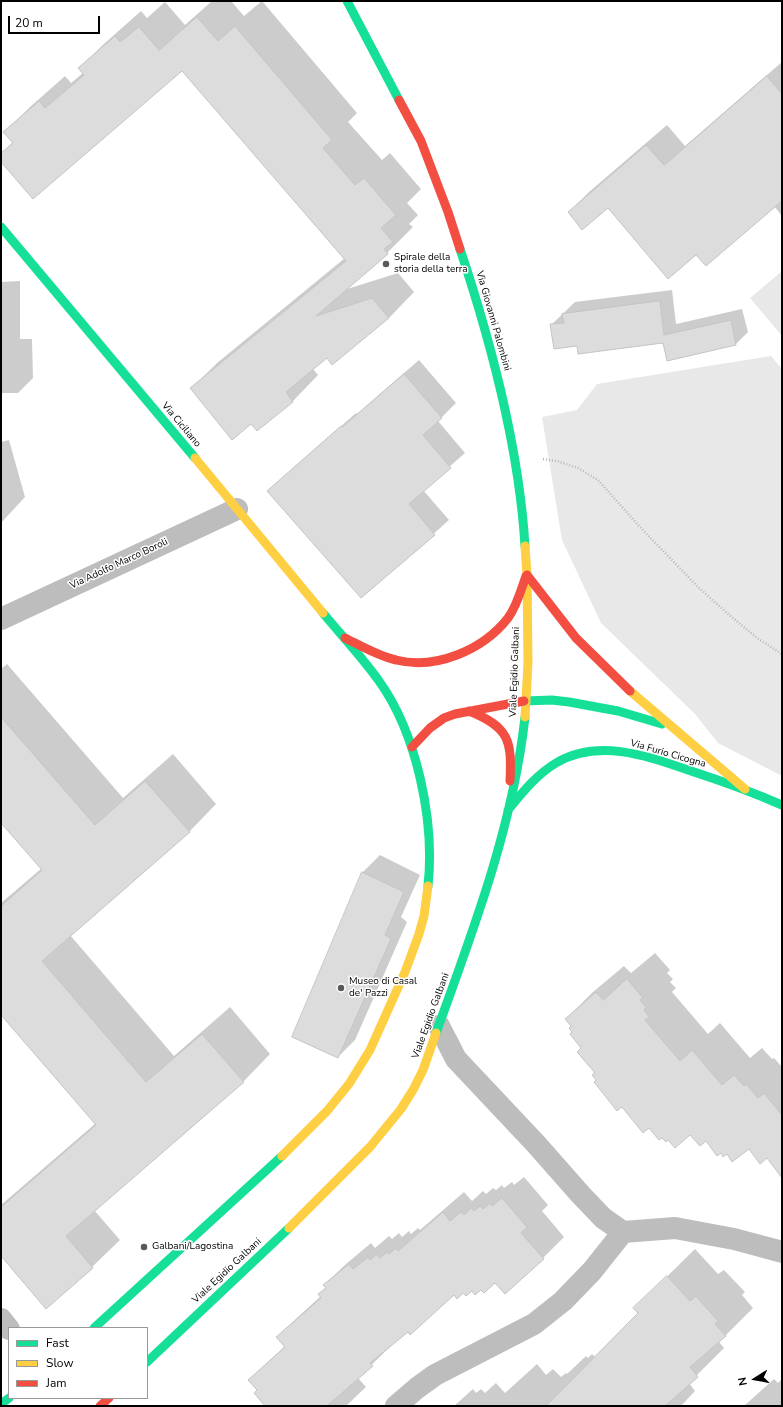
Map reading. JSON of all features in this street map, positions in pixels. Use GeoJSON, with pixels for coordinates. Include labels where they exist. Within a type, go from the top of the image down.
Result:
{"type":"FeatureCollection","features":[{"type":"Feature","properties":{"kind":"main road","name":"Via Giovanni Palombini"},"geometry":{"type":"LineString","coordinates":[[347,1],[421,141],[437,180],[468,272],[496,368],[512,438],[521,497],[527,575]]}},
{"type":"Feature","properties":{"kind":"main road","name":"Via Ciciliano"},"geometry":{"type":"LineString","coordinates":[[1,227],[344,638]]}},
{"type":"Feature","properties":{"kind":"main road"},"geometry":{"type":"LineString","coordinates":[[344,638],[391,659],[403,662],[424,663],[445,659],[471,648],[497,630],[504,623],[516,605],[527,575]]}},
{"type":"Feature","properties":{"kind":"main road","name":"Viale Egidio Galbani"},"geometry":{"type":"LineString","coordinates":[[148,1361],[318,1200],[370,1147],[401,1109],[423,1070],[481,906],[508,810],[522,746],[527,700],[528,669],[527,575]]}},
{"type":"Feature","properties":{"kind":"main road","name":"Via Furio Cicogna"},"geometry":{"type":"LineString","coordinates":[[527,575],[558,617],[617,679],[669,726],[745,789]]}},
{"type":"Feature","properties":{"kind":"main road"},"geometry":{"type":"LineString","coordinates":[[95,1327],[289,1149],[314,1124],[349,1084],[370,1050],[413,953],[424,916],[429,862],[428,832],[422,786],[406,729],[369,668],[344,638]]}},
{"type":"Feature","properties":{"kind":"main road","name":"Via Furio Cicogna"},"geometry":{"type":"LineString","coordinates":[[412,747],[422,735],[436,723],[455,714],[527,700],[552,700],[618,711],[669,726]]}},
{"type":"Feature","properties":{"kind":"main road"},"geometry":{"type":"LineString","coordinates":[[469,711],[498,725],[507,740],[511,765],[508,810]]}},
{"type":"Feature","properties":{"kind":"main road","name":"Via Furio Cicogna"},"geometry":{"type":"LineString","coordinates":[[508,810],[542,772],[556,763],[585,752],[593,751],[621,752],[647,757],[745,789],[782,805]]}},
{"type":"Feature","properties":{"kind":"main road"},"geometry":{"type":"LineString","coordinates":[[100,1406],[108,1399]]}},
{"type":"Feature","properties":{"kind":"street","name":"Via Adolfo Marco Boroli"},"geometry":{"type":"LineString","coordinates":[[1,619],[237,509]]}},
{"type":"Feature","properties":{"kind":"street"},"geometry":{"type":"LineString","coordinates":[[439,1026],[456,1059],[603,1218],[623,1232],[675,1228],[734,1239],[782,1252]]}},
{"type":"Feature","properties":{"kind":"street"},"geometry":{"type":"LineString","coordinates":[[396,1406],[435,1375],[534,1324],[563,1301],[592,1271],[623,1232]]}},
{"type":"Feature","properties":{"kind":"street"},"geometry":{"type":"LineString","coordinates":[[1,1319],[8,1328]]}},
{"type":"Feature","properties":{"kind":"path"},"geometry":{"type":"LineString","coordinates":[[543,460],[557,461],[578,468],[598,480],[639,526],[697,586],[757,638],[782,654]]}},
{"type":"Feature","properties":{"kind":"shaded area"},"geometry":{"type":"Polygon","coordinates":[[[782,271],[782,336],[750,298],[782,271]]]}},
{"type":"Feature","properties":{"kind":"shaded area"},"geometry":{"type":"Polygon","coordinates":[[[771,356],[782,369],[782,776],[718,743],[695,714],[601,623],[562,540],[542,417],[577,410],[597,384],[771,356]]]}},
{"type":"Feature","properties":{"kind":"building"},"geometry":{"type":"Polygon","coordinates":[[[197,17],[218,41],[235,26],[332,140],[323,148],[355,185],[364,178],[396,215],[381,228],[393,242],[384,249],[388,254],[316,316],[372,298],[389,318],[332,365],[327,358],[286,392],[293,402],[257,431],[251,424],[232,440],[190,388],[346,261],[182,71],[33,199],[1,162],[1,153],[13,143],[3,132],[39,101],[45,108],[84,75],[78,68],[115,36],[120,42],[139,27],[159,50],[197,17]]]}},
{"type":"Feature","properties":{"kind":"building"},"geometry":{"type":"Polygon","coordinates":[[[767,76],[782,94],[782,201],[706,266],[696,255],[668,279],[608,208],[582,230],[568,212],[646,145],[664,165],[767,76]]]}},
{"type":"Feature","properties":{"kind":"building"},"geometry":{"type":"Polygon","coordinates":[[[660,301],[664,335],[731,320],[736,345],[667,361],[663,343],[578,354],[577,346],[554,349],[550,324],[564,323],[562,314],[660,301]]]}},
{"type":"Feature","properties":{"kind":"building"},"geometry":{"type":"Polygon","coordinates":[[[404,374],[442,418],[423,435],[451,468],[409,504],[435,535],[361,598],[267,491],[341,426],[342,427],[404,374]]]}},
{"type":"Feature","properties":{"kind":"building"},"geometry":{"type":"Polygon","coordinates":[[[1,717],[95,825],[145,781],[190,832],[42,961],[146,1082],[202,1034],[244,1082],[66,1236],[93,1268],[46,1309],[1,1256],[1,1207],[96,1125],[1,1015],[1,906],[42,870],[1,823],[1,717]]]}},
{"type":"Feature","properties":{"kind":"building","name":"Museo di Casal de' Pazzi"},"geometry":{"type":"Polygon","coordinates":[[[362,872],[404,892],[385,935],[391,939],[338,1058],[292,1037],[362,872]]]}},
{"type":"Feature","properties":{"kind":"building"},"geometry":{"type":"Polygon","coordinates":[[[627,979],[643,998],[640,1000],[646,1007],[644,1010],[649,1017],[645,1020],[680,1061],[692,1050],[722,1085],[734,1075],[744,1086],[746,1084],[758,1098],[764,1093],[782,1115],[782,1178],[767,1158],[760,1164],[749,1149],[732,1162],[727,1154],[723,1157],[721,1153],[717,1156],[706,1141],[700,1146],[690,1135],[675,1148],[668,1140],[666,1142],[662,1138],[659,1140],[649,1128],[643,1133],[622,1107],[617,1111],[594,1082],[596,1080],[592,1075],[595,1073],[577,1052],[581,1048],[570,1034],[572,1032],[569,1028],[571,1026],[565,1019],[596,992],[603,1000],[627,979]]]}},
{"type":"Feature","properties":{"kind":"building"},"geometry":{"type":"Polygon","coordinates":[[[502,1198],[527,1227],[521,1233],[544,1259],[505,1294],[495,1283],[484,1293],[481,1290],[475,1295],[472,1291],[466,1296],[463,1293],[457,1299],[454,1295],[410,1335],[408,1332],[370,1363],[373,1366],[327,1406],[265,1406],[254,1393],[257,1390],[248,1380],[285,1347],[276,1337],[321,1298],[318,1294],[326,1288],[323,1285],[349,1264],[353,1269],[368,1257],[370,1260],[377,1254],[380,1258],[387,1252],[389,1254],[396,1248],[398,1251],[443,1212],[450,1221],[461,1212],[464,1215],[471,1208],[474,1211],[480,1206],[483,1209],[490,1203],[492,1206],[502,1198]]]}},
{"type":"Feature","properties":{"kind":"building"},"geometry":{"type":"Polygon","coordinates":[[[667,1276],[690,1301],[696,1296],[718,1321],[715,1324],[726,1336],[690,1367],[698,1377],[665,1406],[546,1406],[638,1313],[633,1308],[667,1276]]]}},
{"type":"Feature","properties":{"kind":"traffic: fast"},"geometry":{"type":"LineString","coordinates":[[347,1],[399,100]]}},
{"type":"Feature","properties":{"kind":"traffic: fast"},"geometry":{"type":"LineString","coordinates":[[1,227],[195,458]]}},
{"type":"Feature","properties":{"kind":"traffic: fast"},"geometry":{"type":"LineString","coordinates":[[460,249],[493,358],[502,395],[517,471],[525,546]]}},
{"type":"Feature","properties":{"kind":"traffic: fast"},"geometry":{"type":"LineString","coordinates":[[323,613],[379,681],[404,726],[413,752],[426,807],[429,834],[428,886]]}},
{"type":"Feature","properties":{"kind":"traffic: fast"},"geometry":{"type":"LineString","coordinates":[[524,701],[552,700],[569,702],[618,711],[662,724]]}},
{"type":"Feature","properties":{"kind":"traffic: fast"},"geometry":{"type":"LineString","coordinates":[[436,1033],[490,878],[511,798],[525,717]]}},
{"type":"Feature","properties":{"kind":"traffic: fast"},"geometry":{"type":"LineString","coordinates":[[508,810],[536,779],[556,763],[572,756],[589,752],[606,751],[623,752],[657,760],[726,783],[782,805]]}},
{"type":"Feature","properties":{"kind":"traffic: fast"},"geometry":{"type":"LineString","coordinates":[[95,1327],[282,1156]]}},
{"type":"Feature","properties":{"kind":"traffic: fast"},"geometry":{"type":"LineString","coordinates":[[148,1361],[289,1228]]}},
{"type":"Feature","properties":{"kind":"traffic: fast"},"geometry":{"type":"LineString","coordinates":[[1,1404],[8,1399]]}},
{"type":"Feature","properties":{"kind":"traffic: slow"},"geometry":{"type":"LineString","coordinates":[[195,458],[323,613]]}},
{"type":"Feature","properties":{"kind":"traffic: slow"},"geometry":{"type":"LineString","coordinates":[[525,546],[527,575],[528,663],[525,717]]}},
{"type":"Feature","properties":{"kind":"traffic: slow"},"geometry":{"type":"LineString","coordinates":[[630,691],[745,789]]}},
{"type":"Feature","properties":{"kind":"traffic: slow"},"geometry":{"type":"LineString","coordinates":[[282,1156],[327,1111],[349,1084],[370,1050],[405,972],[419,934],[424,916],[428,886]]}},
{"type":"Feature","properties":{"kind":"traffic: slow"},"geometry":{"type":"LineString","coordinates":[[289,1228],[370,1147],[401,1109],[423,1070],[436,1033]]}},
{"type":"Feature","properties":{"kind":"traffic: jam"},"geometry":{"type":"LineString","coordinates":[[399,100],[421,141],[448,212],[460,249]]}},
{"type":"Feature","properties":{"kind":"traffic: jam"},"geometry":{"type":"LineString","coordinates":[[527,575],[576,638],[630,691]]}},
{"type":"Feature","properties":{"kind":"traffic: jam"},"geometry":{"type":"LineString","coordinates":[[345,638],[383,656],[396,660],[427,662],[442,660],[458,655],[486,639],[508,618],[516,603],[526,576]]}},
{"type":"Feature","properties":{"kind":"traffic: jam"},"geometry":{"type":"LineString","coordinates":[[412,747],[430,728],[444,718],[455,714],[524,701]]}},
{"type":"Feature","properties":{"kind":"traffic: jam"},"geometry":{"type":"LineString","coordinates":[[469,711],[493,723],[500,729],[505,737],[510,755],[510,781]]}},
{"type":"Feature","properties":{"kind":"traffic: jam"},"geometry":{"type":"LineString","coordinates":[[100,1406],[108,1399]]}},
{"type":"Feature","properties":{"kind":"place","name":"Spirale della storia della terra"},"geometry":{"type":"Point","coordinates":[386,264]}},
{"type":"Feature","properties":{"kind":"place","name":"Museo di Casal de' Pazzi"},"geometry":{"type":"Point","coordinates":[341,988]}},
{"type":"Feature","properties":{"kind":"place","name":"Galbani/Lagostina"},"geometry":{"type":"Point","coordinates":[144,1247]}}]}
